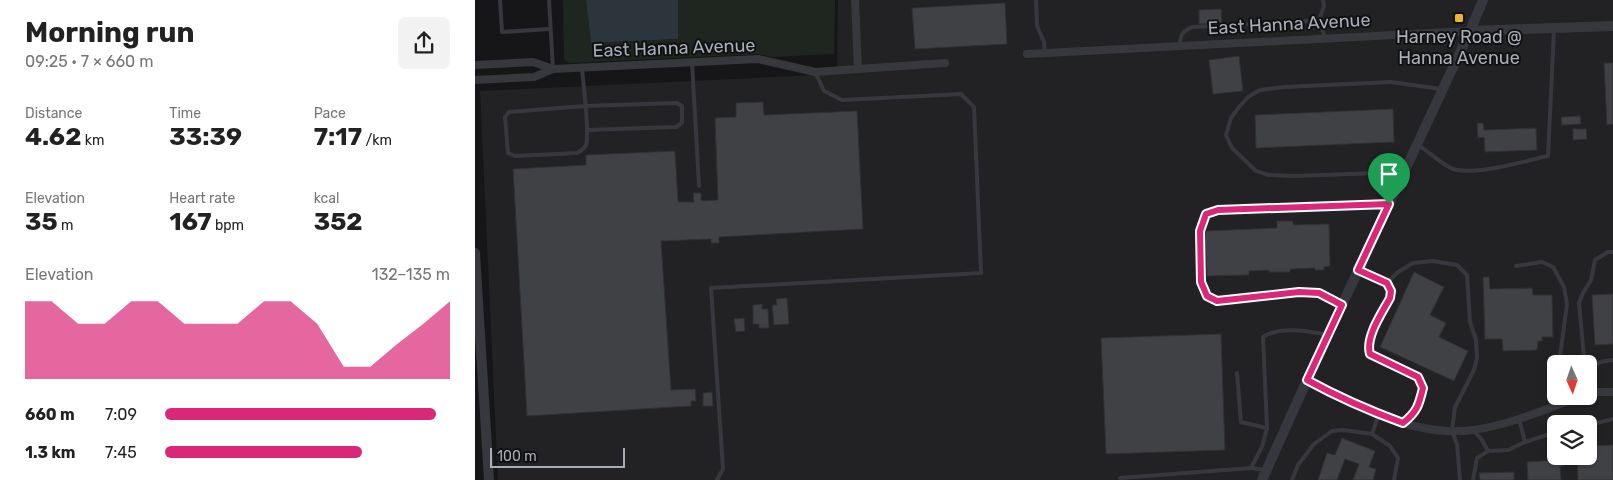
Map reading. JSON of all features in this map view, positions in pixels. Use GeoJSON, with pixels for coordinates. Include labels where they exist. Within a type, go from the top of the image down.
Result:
{"type":"FeatureCollection","features":[{"type":"Feature","properties":{"kind":"street"},"geometry":{"type":"LineString","coordinates":[[855,0],[858,69]]}},
{"type":"Feature","properties":{"kind":"street"},"geometry":{"type":"LineString","coordinates":[[1265,475],[1483,0]]}},
{"type":"Feature","properties":{"kind":"street","name":"East Hanna Avenue"},"geometry":{"type":"LineString","coordinates":[[1027,54],[1470,31],[1613,26]]}},
{"type":"Feature","properties":{"kind":"street","name":"East Hanna Avenue"},"geometry":{"type":"LineString","coordinates":[[475,80],[534,77],[553,69],[758,59],[815,72],[945,63]]}},
{"type":"Feature","properties":{"kind":"street","name":"East Hanna Avenue"},"geometry":{"type":"LineString","coordinates":[[475,64],[533,62],[553,69]]}},
{"type":"Feature","properties":{"kind":"street"},"geometry":{"type":"LineString","coordinates":[[475,254],[479,377],[489,480]]}},
{"type":"Feature","properties":{"kind":"street"},"geometry":{"type":"LineString","coordinates":[[1307,380],[1338,397],[1403,423],[1424,428],[1452,431],[1473,430],[1519,418],[1549,405]]}},
{"type":"Feature","properties":{"kind":"street"},"geometry":{"type":"LineString","coordinates":[[1597,393],[1613,392]]}},
{"type":"Feature","properties":{"kind":"lane"},"geometry":{"type":"LineString","coordinates":[[500,0],[502,32],[550,29]]}},
{"type":"Feature","properties":{"kind":"lane"},"geometry":{"type":"LineString","coordinates":[[549,0],[553,69]]}},
{"type":"Feature","properties":{"kind":"lane"},"geometry":{"type":"LineString","coordinates":[[1036,0],[1037,26],[1044,42],[1045,53]]}},
{"type":"Feature","properties":{"kind":"lane"},"geometry":{"type":"LineString","coordinates":[[1317,23],[1324,6],[1323,0]]}},
{"type":"Feature","properties":{"kind":"lane"},"geometry":{"type":"LineString","coordinates":[[1180,46],[1180,38],[1186,29],[1211,26],[1305,21],[1317,23],[1322,28],[1325,38]]}},
{"type":"Feature","properties":{"kind":"lane"},"geometry":{"type":"LineString","coordinates":[[1417,144],[1452,168],[1466,171],[1548,156],[1554,28]]}},
{"type":"Feature","properties":{"kind":"lane"},"geometry":{"type":"LineString","coordinates":[[692,62],[699,186]]}},
{"type":"Feature","properties":{"kind":"lane"},"geometry":{"type":"LineString","coordinates":[[582,68],[585,106],[587,130],[585,148],[577,153],[515,156],[508,153],[505,117],[509,112],[585,106],[677,103],[682,106],[682,123],[680,126],[587,130]]}},
{"type":"Feature","properties":{"kind":"lane"},"geometry":{"type":"LineString","coordinates":[[717,480],[723,469],[711,288],[981,273],[974,107],[961,94],[842,100],[824,91],[815,72]]}},
{"type":"Feature","properties":{"kind":"lane"},"geometry":{"type":"LineString","coordinates":[[1377,173],[1295,176],[1269,175],[1256,172],[1232,148],[1226,135],[1231,118],[1248,97],[1260,90],[1284,87],[1391,82],[1443,89]]}},
{"type":"Feature","properties":{"kind":"lane"},"geometry":{"type":"LineString","coordinates":[[1342,305],[1319,293],[1299,292],[1217,301],[1207,296],[1201,282],[1200,231],[1206,214],[1218,210],[1389,204]]}},
{"type":"Feature","properties":{"kind":"lane"},"geometry":{"type":"LineString","coordinates":[[1584,355],[1579,303],[1591,280],[1595,260],[1608,252],[1613,252]]}},
{"type":"Feature","properties":{"kind":"lane"},"geometry":{"type":"LineString","coordinates":[[1387,283],[1398,272],[1413,263],[1433,261],[1457,265],[1467,275],[1470,322],[1476,340],[1477,358],[1474,370],[1455,407],[1452,431],[1457,444],[1459,480]]}},
{"type":"Feature","properties":{"kind":"lane"},"geometry":{"type":"LineString","coordinates":[[1516,266],[1542,262],[1553,267],[1564,287],[1567,304],[1561,355]]}},
{"type":"Feature","properties":{"kind":"lane"},"geometry":{"type":"LineString","coordinates":[[1358,270],[1387,283],[1391,291],[1390,298],[1370,338],[1370,354],[1418,377],[1423,388],[1415,414],[1403,423]]}},
{"type":"Feature","properties":{"kind":"lane"},"geometry":{"type":"LineString","coordinates":[[1251,468],[1262,447],[1267,428],[1263,337],[1270,332],[1301,330],[1328,335]]}},
{"type":"Feature","properties":{"kind":"lane"},"geometry":{"type":"LineString","coordinates":[[1597,363],[1613,360]]}},
{"type":"Feature","properties":{"kind":"lane"},"geometry":{"type":"LineString","coordinates":[[1237,373],[1241,422],[1267,428]]}},
{"type":"Feature","properties":{"kind":"lane"},"geometry":{"type":"LineString","coordinates":[[1372,434],[1379,414]]}},
{"type":"Feature","properties":{"kind":"lane"},"geometry":{"type":"LineString","coordinates":[[1519,418],[1525,442]]}},
{"type":"Feature","properties":{"kind":"lane"},"geometry":{"type":"LineString","coordinates":[[1597,424],[1613,420]]}},
{"type":"Feature","properties":{"kind":"lane"},"geometry":{"type":"LineString","coordinates":[[1292,480],[1298,465],[1314,444],[1332,431],[1343,430],[1372,434],[1390,446],[1398,458],[1394,480]]}},
{"type":"Feature","properties":{"kind":"lane"},"geometry":{"type":"LineString","coordinates":[[1473,430],[1482,440],[1488,451]]}},
{"type":"Feature","properties":{"kind":"lane"},"geometry":{"type":"LineString","coordinates":[[1473,480],[1477,458],[1488,451],[1508,450],[1547,435]]}},
{"type":"Feature","properties":{"kind":"lane"},"geometry":{"type":"LineString","coordinates":[[1120,478],[1251,468],[1265,475]]}},
{"type":"Feature","properties":{"kind":"shaded area"},"geometry":{"type":"Polygon","coordinates":[[[563,0],[586,0],[591,43],[678,39],[678,0],[835,0],[834,54],[773,57],[758,54],[569,63],[564,60],[563,0]]]}},
{"type":"Feature","properties":{"kind":"shaded area"},"geometry":{"type":"Polygon","coordinates":[[[586,0],[678,0],[678,39],[591,43],[586,0]]]}},
{"type":"Feature","properties":{"kind":"shaded area"},"geometry":{"type":"Polygon","coordinates":[[[838,0],[1613,0],[1613,480],[498,480],[480,91],[837,74],[838,0]]]}},
{"type":"Feature","properties":{"kind":"building"},"geometry":{"type":"Polygon","coordinates":[[[1005,3],[1007,44],[915,49],[912,8],[1005,3]]]}},
{"type":"Feature","properties":{"kind":"building"},"geometry":{"type":"Polygon","coordinates":[[[1221,9],[1222,23],[1199,24],[1199,10],[1221,9]]]}},
{"type":"Feature","properties":{"kind":"building"},"geometry":{"type":"Polygon","coordinates":[[[1239,56],[1243,91],[1213,94],[1209,60],[1239,56]]]}},
{"type":"Feature","properties":{"kind":"building"},"geometry":{"type":"Polygon","coordinates":[[[1604,63],[1613,63],[1613,124],[1607,125],[1604,63]]]}},
{"type":"Feature","properties":{"kind":"building"},"geometry":{"type":"Polygon","coordinates":[[[763,102],[764,115],[857,111],[863,229],[719,237],[719,243],[711,243],[711,239],[661,241],[671,390],[695,389],[696,401],[691,401],[691,406],[527,416],[513,169],[586,165],[586,155],[675,151],[678,202],[694,202],[693,193],[701,193],[701,201],[718,200],[715,118],[736,117],[736,103],[763,102]]]}},
{"type":"Feature","properties":{"kind":"building"},"geometry":{"type":"Polygon","coordinates":[[[1393,109],[1394,142],[1256,148],[1255,115],[1393,109]]]}},
{"type":"Feature","properties":{"kind":"building"},"geometry":{"type":"Polygon","coordinates":[[[1580,116],[1581,124],[1562,125],[1561,117],[1580,116]]]}},
{"type":"Feature","properties":{"kind":"building"},"geometry":{"type":"Polygon","coordinates":[[[1477,123],[1483,123],[1484,130],[1536,128],[1537,150],[1485,152],[1484,137],[1478,138],[1477,123]]]}},
{"type":"Feature","properties":{"kind":"building"},"geometry":{"type":"Polygon","coordinates":[[[1573,129],[1586,129],[1587,139],[1573,140],[1573,129]]]}},
{"type":"Feature","properties":{"kind":"building"},"geometry":{"type":"Polygon","coordinates":[[[1277,221],[1293,221],[1293,225],[1329,224],[1330,266],[1324,267],[1324,270],[1315,270],[1315,268],[1290,269],[1290,272],[1249,271],[1249,275],[1207,276],[1205,231],[1277,228],[1277,221]]]}},
{"type":"Feature","properties":{"kind":"building"},"geometry":{"type":"Polygon","coordinates":[[[1414,272],[1444,287],[1430,315],[1446,323],[1439,337],[1468,351],[1454,381],[1380,347],[1414,272]]]}},
{"type":"Feature","properties":{"kind":"building"},"geometry":{"type":"Polygon","coordinates":[[[1483,277],[1489,277],[1490,289],[1532,288],[1533,295],[1552,295],[1553,337],[1542,337],[1542,341],[1538,341],[1537,350],[1503,351],[1502,339],[1485,339],[1483,277]]]}},
{"type":"Feature","properties":{"kind":"building"},"geometry":{"type":"Polygon","coordinates":[[[1613,294],[1613,344],[1595,345],[1592,295],[1613,294]]]}},
{"type":"Feature","properties":{"kind":"building"},"geometry":{"type":"Polygon","coordinates":[[[787,298],[789,324],[774,325],[772,305],[777,305],[776,299],[787,298]]]}},
{"type":"Feature","properties":{"kind":"building"},"geometry":{"type":"Polygon","coordinates":[[[762,304],[762,309],[768,309],[769,328],[759,328],[759,324],[753,324],[753,305],[762,304]]]}},
{"type":"Feature","properties":{"kind":"building"},"geometry":{"type":"Polygon","coordinates":[[[744,318],[745,331],[736,332],[734,319],[744,318]]]}},
{"type":"Feature","properties":{"kind":"building"},"geometry":{"type":"Polygon","coordinates":[[[1221,334],[1225,450],[1106,454],[1101,338],[1221,334]]]}},
{"type":"Feature","properties":{"kind":"building"},"geometry":{"type":"Polygon","coordinates":[[[712,392],[713,406],[703,406],[703,393],[712,392]]]}},
{"type":"Feature","properties":{"kind":"building"},"geometry":{"type":"Polygon","coordinates":[[[1342,438],[1375,451],[1369,467],[1376,469],[1373,480],[1353,480],[1359,464],[1345,459],[1337,480],[1318,480],[1327,453],[1335,455],[1342,438]]]}},
{"type":"Feature","properties":{"kind":"building"},"geometry":{"type":"Polygon","coordinates":[[[1613,445],[1613,480],[1578,480],[1577,465],[1597,465],[1597,446],[1613,445]]]}},
{"type":"Feature","properties":{"kind":"building"},"geometry":{"type":"Polygon","coordinates":[[[1547,461],[1547,465],[1564,465],[1560,467],[1561,480],[1528,480],[1527,462],[1547,461]]]}},
{"type":"Feature","properties":{"kind":"building"},"geometry":{"type":"Polygon","coordinates":[[[1514,472],[1514,480],[1480,480],[1479,473],[1514,472]]]}},
{"type":"Feature","properties":{"kind":"place","name":"Harney Road @ Hanna Avenue"},"geometry":{"type":"Point","coordinates":[1459,18]}},
{"type":"Feature","properties":{"kind":"route"},"geometry":{"type":"LineString","coordinates":[[1389,204],[1358,270],[1387,283],[1391,291],[1390,298],[1370,338],[1370,354],[1418,377],[1423,388],[1415,414],[1403,423],[1338,397],[1307,380],[1342,305],[1319,293],[1299,292],[1217,301],[1207,296],[1201,282],[1200,231],[1206,214],[1218,210],[1389,204]]}}]}
